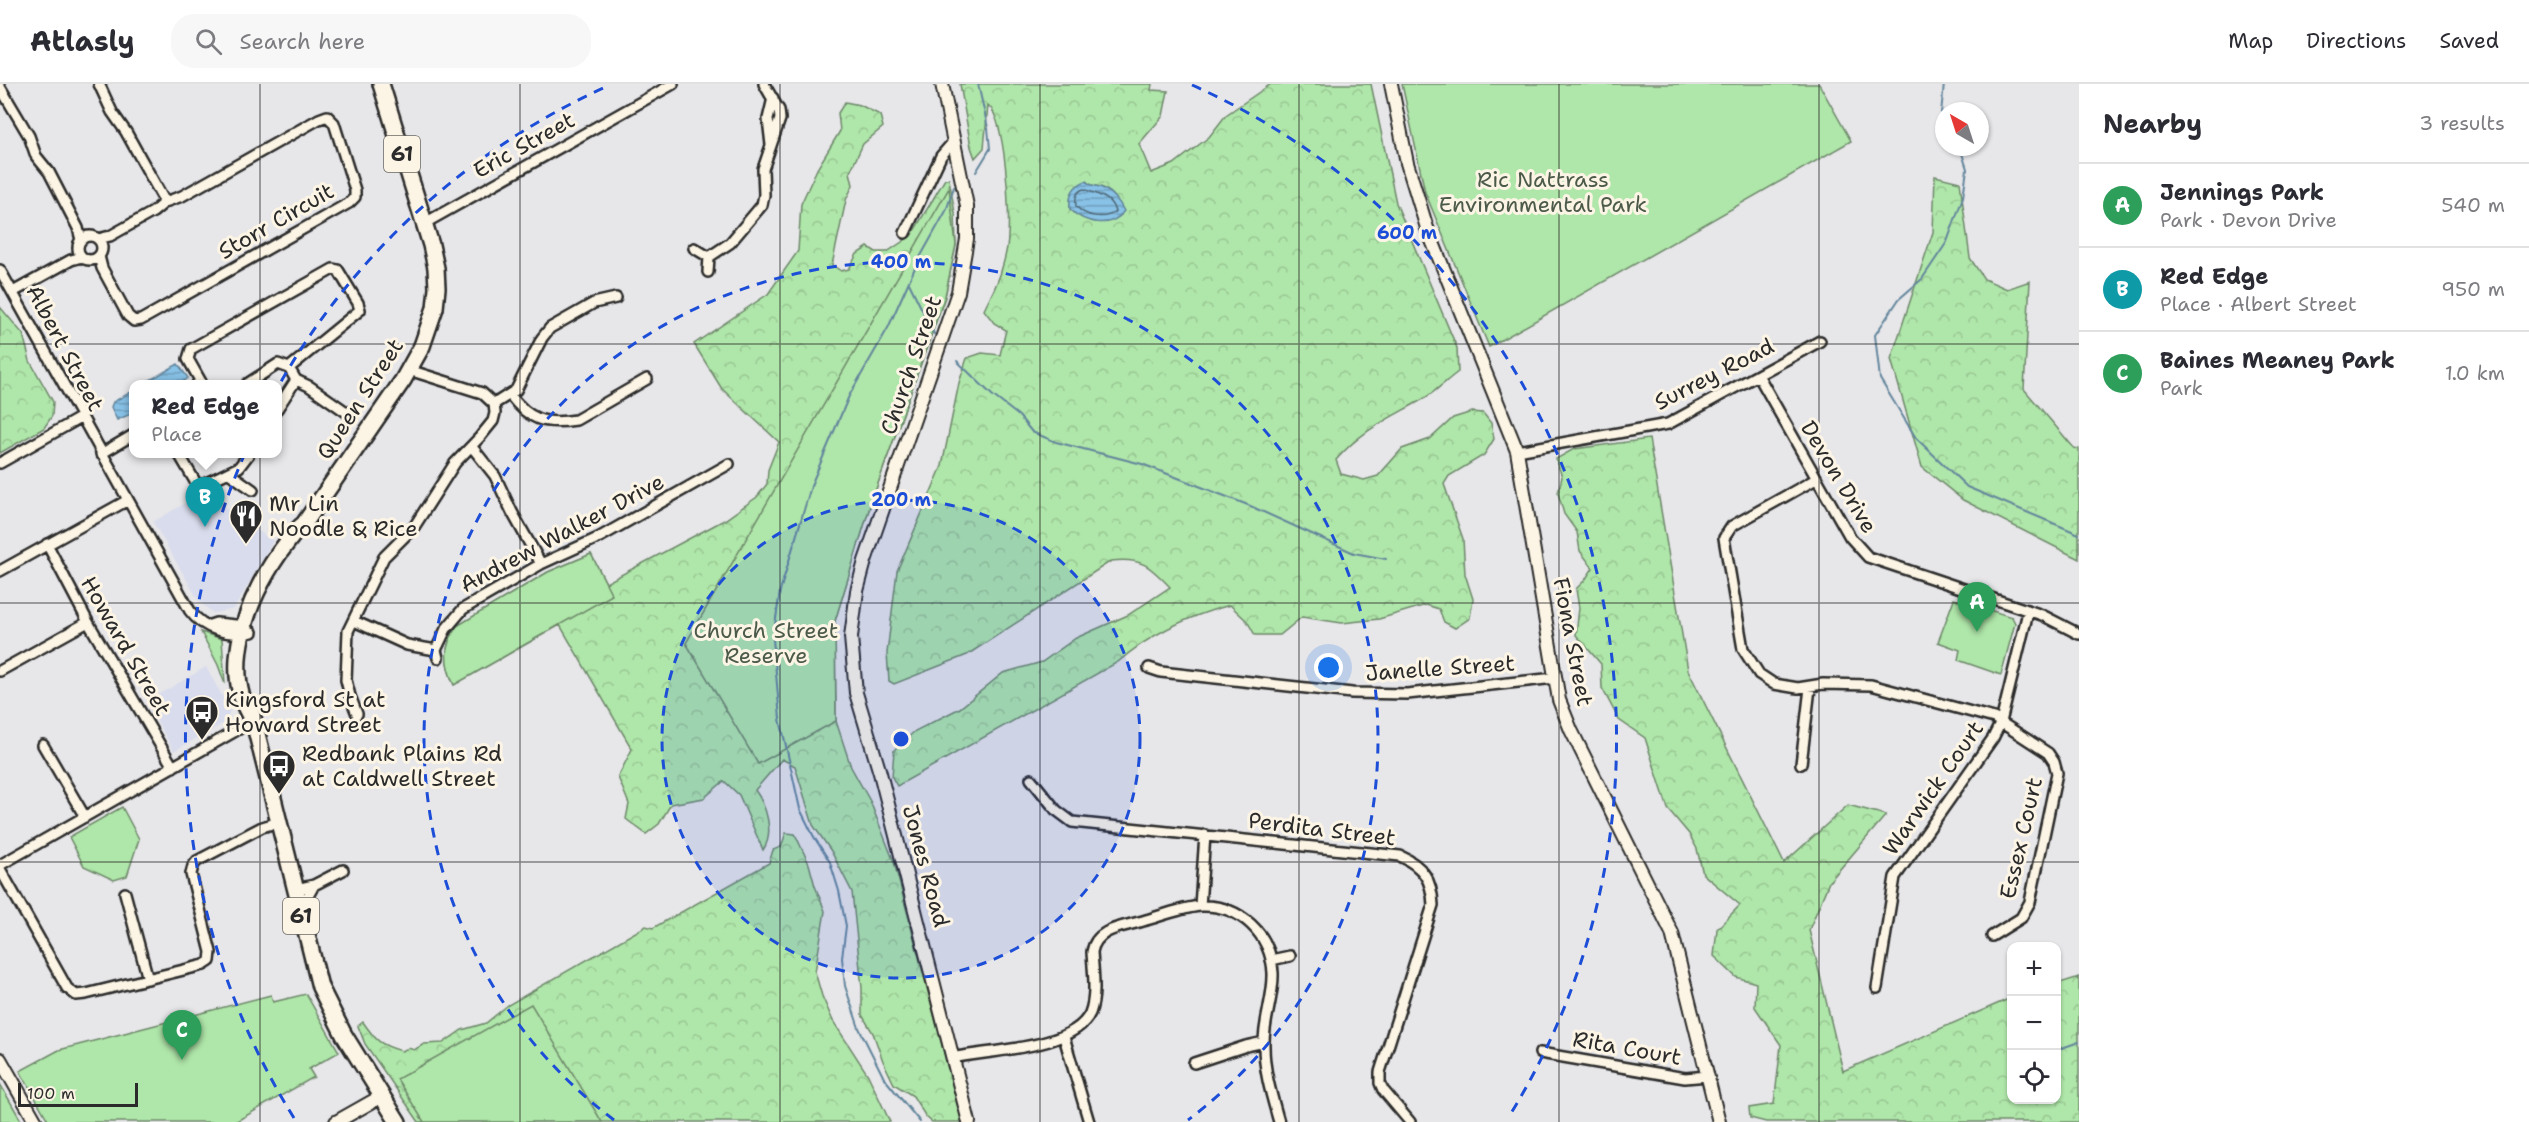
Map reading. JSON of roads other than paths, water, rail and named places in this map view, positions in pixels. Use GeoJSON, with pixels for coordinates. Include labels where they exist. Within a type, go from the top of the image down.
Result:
{"type":"FeatureCollection","features":[{"type":"Feature","properties":{"kind":"main road","name":"Queen Street"},"geometry":{"type":"LineString","coordinates":[[279,822],[253,721],[244,708],[239,679],[246,631],[261,598],[302,532],[304,524],[409,370],[422,346],[435,308],[436,268],[425,223],[381,84]]}},
{"type":"Feature","properties":{"kind":"main road","name":"61"},"geometry":{"type":"LineString","coordinates":[[279,822],[320,987],[329,1008],[398,1122]]}},
{"type":"Feature","properties":{"kind":"street"},"geometry":{"type":"LineString","coordinates":[[99,84],[112,112],[165,201]]}},
{"type":"Feature","properties":{"kind":"street","name":"Eric Street"},"geometry":{"type":"LineString","coordinates":[[425,223],[673,84]]}},
{"type":"Feature","properties":{"kind":"street"},"geometry":{"type":"LineString","coordinates":[[709,257],[730,243],[762,205],[763,169],[771,145],[768,119],[772,98],[764,84]]}},
{"type":"Feature","properties":{"kind":"street","name":"Church Street"},"geometry":{"type":"LineString","coordinates":[[852,619],[865,561],[949,319],[964,268],[967,206],[942,84]]}},
{"type":"Feature","properties":{"kind":"street","name":"Fiona Street"},"geometry":{"type":"LineString","coordinates":[[1391,84],[1407,163],[1427,228],[1517,451],[1559,700],[1570,730],[1672,933],[1719,1122]]}},
{"type":"Feature","properties":{"kind":"street"},"geometry":{"type":"LineString","coordinates":[[0,87],[29,136],[36,156],[49,172],[84,238],[100,242],[96,258],[80,254],[12,292]]}},
{"type":"Feature","properties":{"kind":"street","name":"Storr Circuit"},"geometry":{"type":"LineString","coordinates":[[96,258],[128,316],[134,321],[141,320],[349,203],[355,197],[355,190],[334,123],[327,117],[182,196],[165,201],[153,212],[100,242]]}},
{"type":"Feature","properties":{"kind":"street"},"geometry":{"type":"LineString","coordinates":[[905,233],[940,156],[954,141]]}},
{"type":"Feature","properties":{"kind":"street"},"geometry":{"type":"LineString","coordinates":[[80,254],[84,238]]}},
{"type":"Feature","properties":{"kind":"street"},"geometry":{"type":"LineString","coordinates":[[694,248],[709,257]]}},
{"type":"Feature","properties":{"kind":"street"},"geometry":{"type":"LineString","coordinates":[[708,272],[709,257]]}},
{"type":"Feature","properties":{"kind":"street"},"geometry":{"type":"LineString","coordinates":[[199,380],[188,359],[190,349],[333,269],[338,270],[360,310],[289,368]]}},
{"type":"Feature","properties":{"kind":"street","name":"Albert Street"},"geometry":{"type":"LineString","coordinates":[[0,270],[75,404],[80,418],[190,611],[200,622],[210,625],[215,630],[246,631]]}},
{"type":"Feature","properties":{"kind":"street"},"geometry":{"type":"LineString","coordinates":[[494,404],[510,395],[519,386],[545,333],[594,303],[616,298]]}},
{"type":"Feature","properties":{"kind":"street","name":"Surrey Road"},"geometry":{"type":"LineString","coordinates":[[1517,451],[1668,424],[1820,341]]}},
{"type":"Feature","properties":{"kind":"street"},"geometry":{"type":"LineString","coordinates":[[253,380],[278,364],[289,368],[296,380],[309,386],[352,416]]}},
{"type":"Feature","properties":{"kind":"street"},"geometry":{"type":"LineString","coordinates":[[409,370],[482,393],[494,404]]}},
{"type":"Feature","properties":{"kind":"street","name":"Devon Drive"},"geometry":{"type":"LineString","coordinates":[[1758,375],[1850,537],[1868,557],[2042,615],[2079,634]]}},
{"type":"Feature","properties":{"kind":"street"},"geometry":{"type":"LineString","coordinates":[[510,395],[523,412],[537,419],[563,422],[576,420],[647,379]]}},
{"type":"Feature","properties":{"kind":"street"},"geometry":{"type":"LineString","coordinates":[[282,401],[296,380]]}},
{"type":"Feature","properties":{"kind":"street"},"geometry":{"type":"LineString","coordinates":[[357,714],[350,696],[346,665],[348,631],[384,557],[414,527],[455,463],[472,447],[493,421],[494,404]]}},
{"type":"Feature","properties":{"kind":"street"},"geometry":{"type":"LineString","coordinates":[[0,463],[80,418]]}},
{"type":"Feature","properties":{"kind":"street"},"geometry":{"type":"LineString","coordinates":[[101,454],[129,437]]}},
{"type":"Feature","properties":{"kind":"street"},"geometry":{"type":"LineString","coordinates":[[472,447],[495,476],[541,564]]}},
{"type":"Feature","properties":{"kind":"street"},"geometry":{"type":"LineString","coordinates":[[182,458],[200,486],[239,467],[245,458]]}},
{"type":"Feature","properties":{"kind":"street","name":"Andrew Walker Drive"},"geometry":{"type":"LineString","coordinates":[[354,621],[407,645],[437,654],[453,618],[463,609],[541,564],[600,537],[729,464]]}},
{"type":"Feature","properties":{"kind":"street"},"geometry":{"type":"LineString","coordinates":[[229,473],[253,490]]}},
{"type":"Feature","properties":{"kind":"street","name":"Essex Court"},"geometry":{"type":"LineString","coordinates":[[1816,479],[1732,526],[1724,538],[1743,649],[1759,674],[1774,684],[1810,687],[1823,684],[1871,685],[1994,718],[2048,753],[2057,773],[2030,902],[2021,918],[1992,936]]}},
{"type":"Feature","properties":{"kind":"street"},"geometry":{"type":"LineString","coordinates":[[0,571],[128,500]]}},
{"type":"Feature","properties":{"kind":"street","name":"Howard Street"},"geometry":{"type":"LineString","coordinates":[[47,544],[88,622],[173,767]]}},
{"type":"Feature","properties":{"kind":"street","name":"Warwick Court"},"geometry":{"type":"LineString","coordinates":[[1877,988],[1895,877],[1993,738],[2001,723],[2028,612]]}},
{"type":"Feature","properties":{"kind":"street","name":"Jones Road"},"geometry":{"type":"LineString","coordinates":[[852,619],[852,660],[856,693],[886,795],[969,1122]]}},
{"type":"Feature","properties":{"kind":"street"},"geometry":{"type":"LineString","coordinates":[[0,671],[88,622]]}},
{"type":"Feature","properties":{"kind":"street","name":"Janelle Street"},"geometry":{"type":"LineString","coordinates":[[1149,668],[1161,672],[1352,693],[1407,694],[1555,678]]}},
{"type":"Feature","properties":{"kind":"street"},"geometry":{"type":"LineString","coordinates":[[1801,764],[1810,687]]}},
{"type":"Feature","properties":{"kind":"street"},"geometry":{"type":"LineString","coordinates":[[253,721],[0,867],[67,988],[76,995],[86,994],[210,962],[211,952],[192,874],[193,866],[197,861],[262,827],[279,822]]}},
{"type":"Feature","properties":{"kind":"street"},"geometry":{"type":"LineString","coordinates":[[44,745],[85,817]]}},
{"type":"Feature","properties":{"kind":"street","name":"Perdita Street"},"geometry":{"type":"LineString","coordinates":[[1031,779],[1056,810],[1072,822],[1400,856],[1414,862],[1428,877],[1433,905],[1380,1072],[1380,1083],[1383,1090],[1410,1122]]}},
{"type":"Feature","properties":{"kind":"street"},"geometry":{"type":"LineString","coordinates":[[1200,906],[1204,835]]}},
{"type":"Feature","properties":{"kind":"street"},"geometry":{"type":"LineString","coordinates":[[293,880],[301,888],[314,885],[343,870]]}},
{"type":"Feature","properties":{"kind":"street"},"geometry":{"type":"LineString","coordinates":[[300,911],[305,897],[314,885]]}},
{"type":"Feature","properties":{"kind":"street"},"geometry":{"type":"LineString","coordinates":[[125,893],[148,979]]}},
{"type":"Feature","properties":{"kind":"street"},"geometry":{"type":"LineString","coordinates":[[952,1058],[1064,1037],[1082,1025],[1090,1012],[1093,997],[1092,952],[1101,934],[1181,910],[1200,906],[1215,907],[1242,917],[1255,927],[1266,944],[1271,960],[1273,975],[1264,1042],[1266,1071],[1279,1122]]}},
{"type":"Feature","properties":{"kind":"street"},"geometry":{"type":"LineString","coordinates":[[1271,960],[1290,956]]}},
{"type":"Feature","properties":{"kind":"street"},"geometry":{"type":"LineString","coordinates":[[1064,1037],[1089,1122]]}},
{"type":"Feature","properties":{"kind":"street"},"geometry":{"type":"LineString","coordinates":[[1194,1063],[1264,1042]]}},
{"type":"Feature","properties":{"kind":"street","name":"Rita Court"},"geometry":{"type":"LineString","coordinates":[[1540,1053],[1685,1078],[1707,1076]]}},
{"type":"Feature","properties":{"kind":"street"},"geometry":{"type":"LineString","coordinates":[[0,1059],[36,1122]]}},
{"type":"Feature","properties":{"kind":"street"},"geometry":{"type":"LineString","coordinates":[[336,1122],[382,1096]]}},
{"type":"Feature","properties":{"kind":"water"},"geometry":{"type":"Polygon","coordinates":[[[1086,181],[1116,198],[1124,211],[1119,217],[1105,222],[1090,221],[1070,209],[1072,192],[1086,181]]]}},
{"type":"Feature","properties":{"kind":"water"},"geometry":{"type":"Polygon","coordinates":[[[178,364],[188,378],[186,380],[150,380],[178,364]]]}},
{"type":"Feature","properties":{"kind":"water"},"geometry":{"type":"Polygon","coordinates":[[[129,393],[129,415],[117,420],[111,407],[113,402],[129,393]]]}},
{"type":"Feature","properties":{"kind":"waterway"},"geometry":{"type":"LineString","coordinates":[[976,172],[990,149],[988,128],[978,84]]}},
{"type":"Feature","properties":{"kind":"waterway"},"geometry":{"type":"LineString","coordinates":[[1942,102],[1944,84]]}},
{"type":"Feature","properties":{"kind":"waterway"},"geometry":{"type":"LineString","coordinates":[[1963,156],[1967,169],[1963,197],[1947,242],[1922,279],[1899,299],[1875,335],[1880,379],[1916,438],[1967,487],[2079,534]]}},
{"type":"Feature","properties":{"kind":"waterway"},"geometry":{"type":"LineString","coordinates":[[920,1122],[884,1078],[859,1028],[845,986],[842,958],[846,926],[839,891],[830,862],[800,809],[780,719],[773,639],[780,591],[812,483],[849,396],[888,328],[918,261],[946,211],[954,187]]}},
{"type":"Feature","properties":{"kind":"waterway"},"geometry":{"type":"LineString","coordinates":[[909,283],[934,334]]}},
{"type":"Feature","properties":{"kind":"waterway"},"geometry":{"type":"LineString","coordinates":[[957,361],[992,395],[1019,416],[1032,432],[1056,442],[1142,464],[1248,505],[1354,553],[1386,559]]}},
{"type":"Feature","properties":{"kind":"waterway"},"geometry":{"type":"LineString","coordinates":[[2061,1048],[2079,1042]]}},
{"type":"Feature","properties":{"kind":"place","name":"Red Edge"},"geometry":{"type":"Point","coordinates":[205,527]}},
{"type":"Feature","properties":{"kind":"place","name":"Mr Lin Noodle & Rice"},"geometry":{"type":"Point","coordinates":[246,545]}},
{"type":"Feature","properties":{"kind":"place","name":"Jennings Park"},"geometry":{"type":"Point","coordinates":[1977,632]}},
{"type":"Feature","properties":{"kind":"place","name":"Kingsford St at Howard Street"},"geometry":{"type":"Point","coordinates":[202,741]}},
{"type":"Feature","properties":{"kind":"place","name":"Redbank Plains Rd at Caldwell Street"},"geometry":{"type":"Point","coordinates":[279,795]}},
{"type":"Feature","properties":{"kind":"place","name":"Baines Meaney Park"},"geometry":{"type":"Point","coordinates":[182,1060]}},
{"type":"Feature","properties":{"kind":"park label","name":"Ric Nattrass Environmental Park"},"geometry":{"type":"Point","coordinates":[1543,192]}},
{"type":"Feature","properties":{"kind":"park label","name":"Church Street Reserve"},"geometry":{"type":"Point","coordinates":[766,642]}}]}
